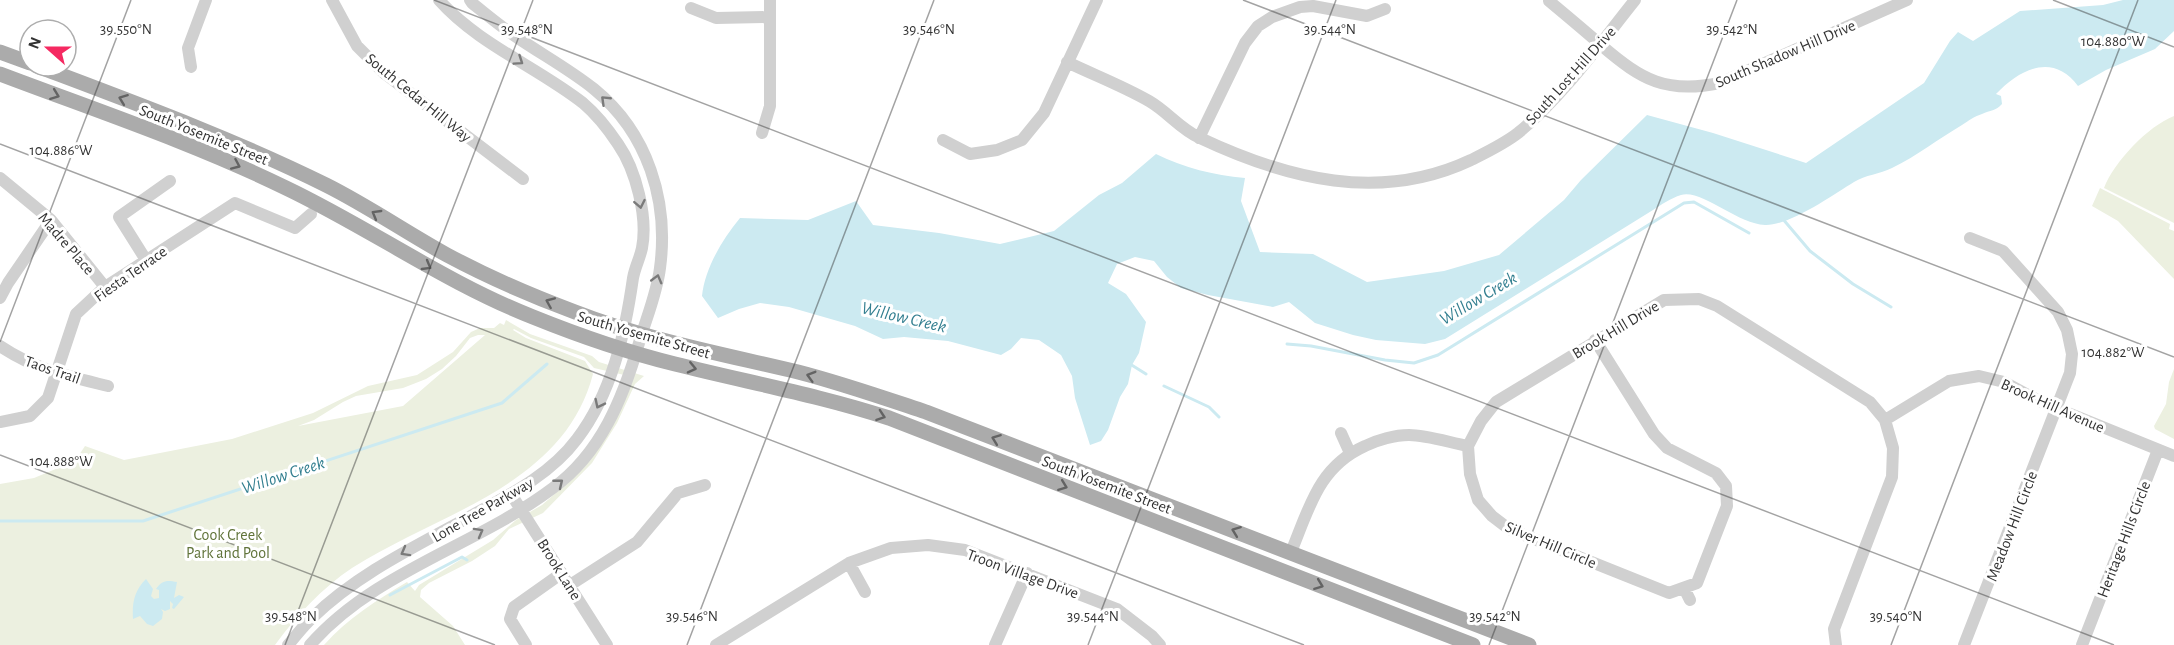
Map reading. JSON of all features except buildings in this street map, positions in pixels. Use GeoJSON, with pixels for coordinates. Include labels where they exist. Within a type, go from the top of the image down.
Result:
{"type":"FeatureCollection","features":[{"type":"Feature","properties":{"kind":"main road"},"geometry":{"type":"LineString","coordinates":[[0,52],[18,59]]}},
{"type":"Feature","properties":{"kind":"main road","name":"South Yosemite Street"},"geometry":{"type":"LineString","coordinates":[[0,74],[232,163],[320,205],[478,293],[531,316],[636,354],[796,391],[869,412],[1473,645]]}},
{"type":"Feature","properties":{"kind":"main road","name":"South Yosemite Street"},"geometry":{"type":"LineString","coordinates":[[68,78],[269,157],[330,187],[448,255],[573,312],[641,335],[801,373],[926,412],[1529,645]]}},
{"type":"Feature","properties":{"kind":"main road"},"geometry":{"type":"LineString","coordinates":[[1264,564],[1291,552]]}},
{"type":"Feature","properties":{"kind":"street"},"geometry":{"type":"LineString","coordinates":[[191,67],[188,48],[206,0]]}},
{"type":"Feature","properties":{"kind":"street","name":"South Cedar Hill Way"},"geometry":{"type":"LineString","coordinates":[[332,0],[357,46],[384,74],[523,179]]}},
{"type":"Feature","properties":{"kind":"street","name":"Lone Tree Parkway"},"geometry":{"type":"LineString","coordinates":[[288,645],[311,618],[364,576],[511,494],[541,474],[576,441],[592,418],[604,393],[624,330],[635,265],[642,249],[643,231],[642,204],[620,146],[604,124],[583,104],[459,19],[440,0]]}},
{"type":"Feature","properties":{"kind":"street"},"geometry":{"type":"LineString","coordinates":[[762,133],[770,106],[770,0]]}},
{"type":"Feature","properties":{"kind":"street"},"geometry":{"type":"LineString","coordinates":[[943,140],[970,154],[997,150],[1022,140],[1044,113],[1097,0]]}},
{"type":"Feature","properties":{"kind":"street","name":"South Lost Hill Drive"},"geometry":{"type":"LineString","coordinates":[[1067,62],[1151,102],[1182,129],[1231,152],[1286,170],[1332,181],[1373,184],[1417,179],[1454,168],[1517,134],[1551,101],[1635,0]]}},
{"type":"Feature","properties":{"kind":"street","name":"South Shadow Hill Drive"},"geometry":{"type":"LineString","coordinates":[[1549,1],[1635,73],[1654,81],[1690,88],[1720,83],[1907,0]]}},
{"type":"Feature","properties":{"kind":"street"},"geometry":{"type":"LineString","coordinates":[[459,19],[468,1]]}},
{"type":"Feature","properties":{"kind":"street","name":"Lone Tree Parkway"},"geometry":{"type":"LineString","coordinates":[[310,645],[324,630],[373,592],[522,509],[573,472],[591,451],[620,400],[660,270],[662,229],[658,192],[648,160],[630,129],[613,107],[595,90],[468,1]]}},
{"type":"Feature","properties":{"kind":"street"},"geometry":{"type":"LineString","coordinates":[[1199,138],[1245,43],[1258,26],[1272,17],[1300,7],[1313,6],[1367,16],[1385,9]]}},
{"type":"Feature","properties":{"kind":"street"},"geometry":{"type":"LineString","coordinates":[[691,8],[716,18],[770,18]]}},
{"type":"Feature","properties":{"kind":"street","name":"Madre Place"},"geometry":{"type":"LineString","coordinates":[[0,178],[51,220],[105,286]]}},
{"type":"Feature","properties":{"kind":"street"},"geometry":{"type":"LineString","coordinates":[[146,260],[119,217],[170,181]]}},
{"type":"Feature","properties":{"kind":"street","name":"Fiesta Terrace"},"geometry":{"type":"LineString","coordinates":[[0,422],[30,416],[48,398],[76,315],[105,286],[235,203],[294,228],[311,214]]}},
{"type":"Feature","properties":{"kind":"street"},"geometry":{"type":"LineString","coordinates":[[0,298],[51,220]]}},
{"type":"Feature","properties":{"kind":"street","name":"Meadow Hill Circle"},"geometry":{"type":"LineString","coordinates":[[1964,645],[2070,373],[2072,354],[2067,330],[2058,312],[2003,251],[1970,238]]}},
{"type":"Feature","properties":{"kind":"street","name":"Brook Hill Drive"},"geometry":{"type":"LineString","coordinates":[[1468,446],[1481,421],[1496,402],[1664,300],[1699,299],[1717,306],[1870,402],[1885,420]]}},
{"type":"Feature","properties":{"kind":"street"},"geometry":{"type":"LineString","coordinates":[[1595,340],[1653,434],[1666,448],[1716,473],[1730,485],[1727,506],[1697,583],[1684,588],[1690,600]]}},
{"type":"Feature","properties":{"kind":"street","name":"Taos Trail"},"geometry":{"type":"LineString","coordinates":[[0,346],[22,361],[55,373],[108,386]]}},
{"type":"Feature","properties":{"kind":"street","name":"Brook Hill Avenue"},"geometry":{"type":"LineString","coordinates":[[1885,420],[1949,381],[1979,376],[2004,382],[2041,402],[2158,450]]}},
{"type":"Feature","properties":{"kind":"street"},"geometry":{"type":"LineString","coordinates":[[1836,645],[1834,629],[1892,477],[1893,448],[1885,420]]}},
{"type":"Feature","properties":{"kind":"street"},"geometry":{"type":"LineString","coordinates":[[1341,433],[1350,453]]}},
{"type":"Feature","properties":{"kind":"street"},"geometry":{"type":"LineString","coordinates":[[1291,552],[1314,496],[1325,477],[1338,461],[1350,453],[1376,441],[1409,435],[1468,446]]}},
{"type":"Feature","properties":{"kind":"street","name":"Silver Hill Circle"},"geometry":{"type":"LineString","coordinates":[[1468,446],[1470,474],[1478,500],[1492,516],[1509,529],[1669,593],[1684,588]]}},
{"type":"Feature","properties":{"kind":"street"},"geometry":{"type":"LineString","coordinates":[[2158,450],[2174,456]]}},
{"type":"Feature","properties":{"kind":"street","name":"Heritage Hills Circle"},"geometry":{"type":"LineString","coordinates":[[2082,645],[2158,450]]}},
{"type":"Feature","properties":{"kind":"street"},"geometry":{"type":"LineString","coordinates":[[570,585],[637,542],[678,493],[705,485]]}},
{"type":"Feature","properties":{"kind":"street","name":"Brook Lane"},"geometry":{"type":"LineString","coordinates":[[511,494],[607,645]]}},
{"type":"Feature","properties":{"kind":"street","name":"Troon Village Drive"},"geometry":{"type":"LineString","coordinates":[[716,645],[849,563],[891,548],[928,545],[965,550],[1117,609],[1152,642]]}},
{"type":"Feature","properties":{"kind":"street"},"geometry":{"type":"LineString","coordinates":[[849,563],[865,592]]}},
{"type":"Feature","properties":{"kind":"street"},"geometry":{"type":"LineString","coordinates":[[526,645],[510,619],[514,607],[562,573]]}},
{"type":"Feature","properties":{"kind":"street"},"geometry":{"type":"LineString","coordinates":[[995,645],[1027,573]]}},
{"type":"Feature","properties":{"kind":"green space"},"geometry":{"type":"Polygon","coordinates":[[[2174,116],[2174,223],[2104,188],[2116,167],[2133,146],[2143,136],[2174,116]]]}},
{"type":"Feature","properties":{"kind":"green space"},"geometry":{"type":"Polygon","coordinates":[[[2100,188],[2170,224],[2169,229],[2174,231],[2174,279],[2118,221],[2092,206],[2100,188]]]}},
{"type":"Feature","properties":{"kind":"green space","name":"Cook Creek Park and Pool"},"geometry":{"type":"Polygon","coordinates":[[[506,320],[530,334],[592,356],[599,362],[644,376],[635,384],[617,423],[592,463],[543,513],[509,529],[495,546],[472,561],[429,583],[421,590],[420,597],[453,626],[465,645],[324,645],[363,610],[407,582],[415,591],[419,585],[493,540],[516,520],[542,505],[565,485],[633,377],[594,368],[584,357],[531,338],[514,329],[526,338],[585,361],[593,374],[578,412],[555,444],[527,470],[494,492],[352,568],[310,603],[275,645],[0,645],[0,484],[34,478],[75,461],[85,446],[124,460],[232,439],[313,413],[368,386],[417,375],[453,352],[471,332],[480,328],[494,328],[500,323],[504,325],[506,320]],[[485,335],[470,338],[456,356],[426,379],[403,388],[356,396],[314,420],[298,426],[403,406],[485,335]]]}},
{"type":"Feature","properties":{"kind":"green space"},"geometry":{"type":"Polygon","coordinates":[[[2174,369],[2174,439],[2155,429],[2154,426],[2166,404],[2169,382],[2174,369]]]}},
{"type":"Feature","properties":{"kind":"water"},"geometry":{"type":"Polygon","coordinates":[[[2123,0],[2174,0],[2174,31],[2155,49],[2106,70],[2078,86],[2058,69],[2047,67],[2037,68],[2015,77],[1996,94],[2001,96],[2002,104],[1997,108],[1972,119],[1901,163],[1858,180],[1811,209],[1786,221],[1765,225],[1754,223],[1699,197],[1677,196],[1445,339],[1425,344],[1376,340],[1353,335],[1315,323],[1289,302],[1273,307],[1181,288],[1167,277],[1154,261],[1135,257],[1117,264],[1108,283],[1126,294],[1146,322],[1139,353],[1132,365],[1128,384],[1120,397],[1108,430],[1101,441],[1090,445],[1075,398],[1072,376],[1061,355],[1039,340],[1021,338],[1011,349],[1001,355],[948,341],[904,337],[883,339],[855,326],[789,307],[760,303],[718,318],[702,296],[715,255],[740,218],[808,220],[856,201],[873,225],[939,233],[1000,244],[1054,231],[1099,195],[1122,183],[1156,154],[1199,170],[1245,178],[1241,201],[1260,252],[1313,254],[1367,282],[1444,271],[1499,255],[1564,200],[1581,180],[1647,115],[1713,133],[1806,163],[1924,83],[1958,32],[1973,41],[2020,11],[2103,5],[2123,0]]]}},
{"type":"Feature","properties":{"kind":"water"},"geometry":{"type":"Polygon","coordinates":[[[146,579],[153,589],[151,596],[154,599],[159,598],[159,590],[156,589],[158,586],[168,581],[177,582],[174,598],[179,595],[184,597],[174,609],[170,601],[170,609],[165,611],[161,609],[162,619],[153,626],[147,624],[140,616],[133,619],[135,598],[146,579]]]}},
{"type":"Feature","properties":{"kind":"waterway"},"geometry":{"type":"LineString","coordinates":[[1287,344],[1414,363],[1438,355],[1684,203],[1694,202],[1749,233]]}},
{"type":"Feature","properties":{"kind":"waterway"},"geometry":{"type":"LineString","coordinates":[[1782,218],[1810,251],[1853,284],[1891,307]]}},
{"type":"Feature","properties":{"kind":"waterway","name":"Willow Creek"},"geometry":{"type":"LineString","coordinates":[[0,521],[143,521],[502,403],[547,364]]}},
{"type":"Feature","properties":{"kind":"waterway"},"geometry":{"type":"LineString","coordinates":[[1130,364],[1146,374]]}},
{"type":"Feature","properties":{"kind":"waterway"},"geometry":{"type":"LineString","coordinates":[[1164,386],[1209,407],[1219,417]]}},
{"type":"Feature","properties":{"kind":"waterway"},"geometry":{"type":"LineString","coordinates":[[390,595],[462,557],[467,560]]}}]}
